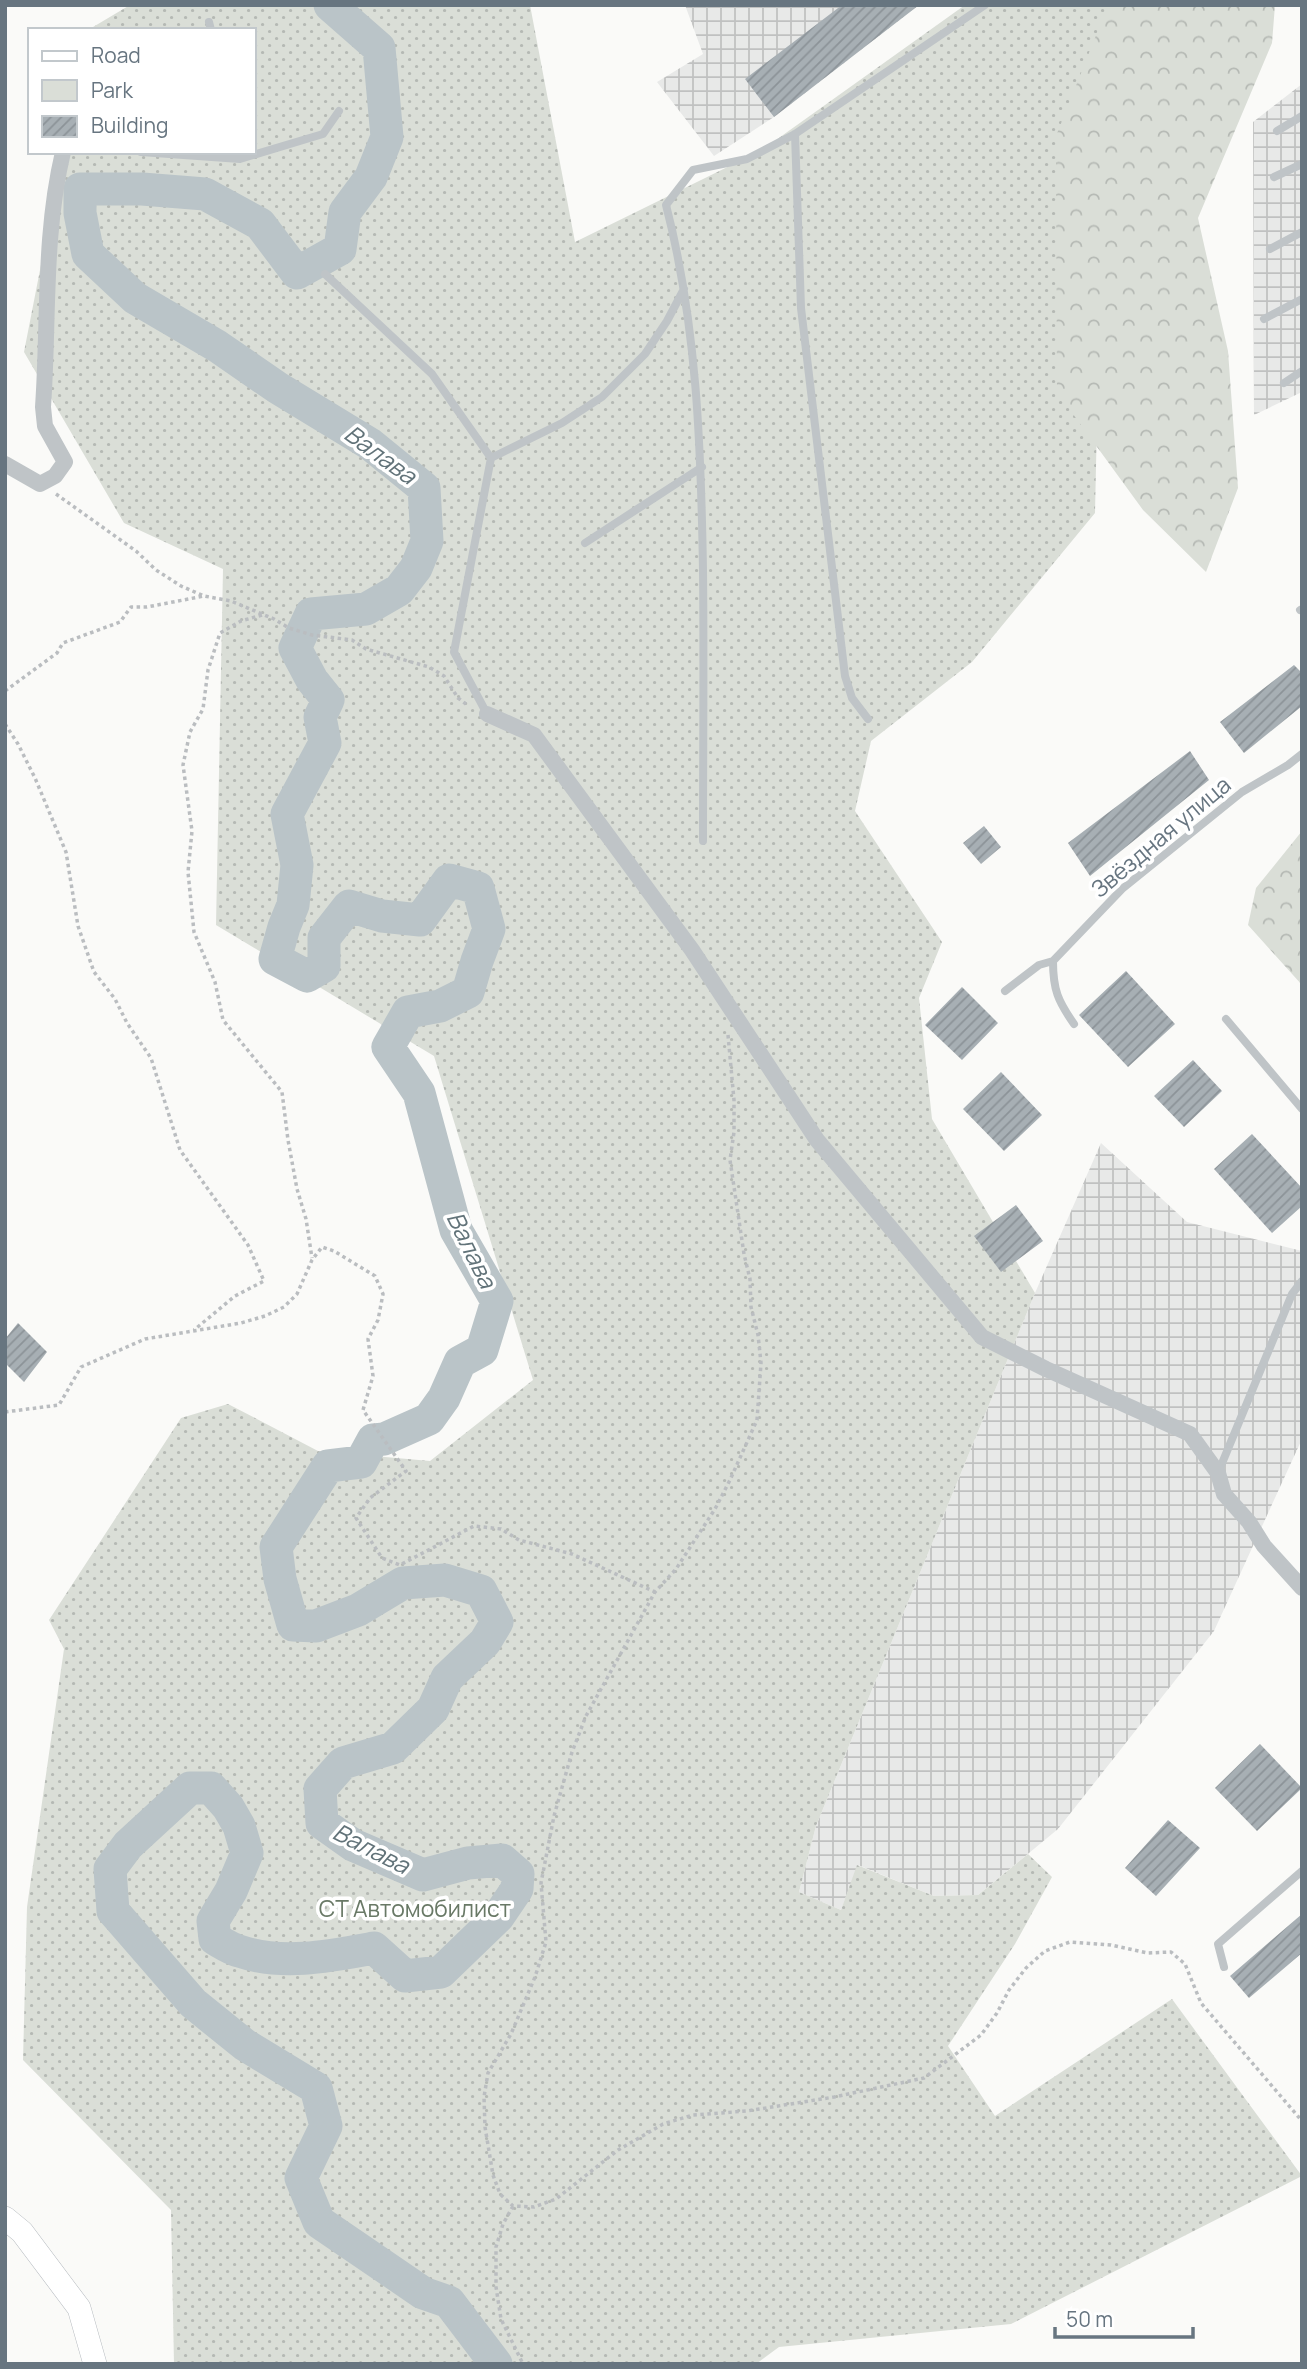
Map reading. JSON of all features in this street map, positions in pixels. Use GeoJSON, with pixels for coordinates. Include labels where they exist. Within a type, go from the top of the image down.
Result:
{"type":"FeatureCollection","features":[{"type":"Feature","properties":{"kind":"main road"},"geometry":{"type":"LineString","coordinates":[[5,2218],[22,2232],[79,2308],[95,2364]]}},
{"type":"Feature","properties":{"kind":"street"},"geometry":{"type":"LineString","coordinates":[[5,464],[40,484],[55,476],[65,462],[45,426],[43,407],[48,256],[63,154]]}},
{"type":"Feature","properties":{"kind":"street"},"geometry":{"type":"LineString","coordinates":[[487,714],[534,735],[692,950],[817,1140],[982,1337],[1190,1434],[1218,1473],[1224,1494],[1249,1522],[1264,1546],[1302,1588]]}},
{"type":"Feature","properties":{"kind":"lane"},"geometry":{"type":"LineString","coordinates":[[703,841],[702,467],[694,359],[680,258],[666,205],[694,170],[747,159],[795,134],[985,5]]}},
{"type":"Feature","properties":{"kind":"lane"},"geometry":{"type":"LineString","coordinates":[[256,152],[323,134],[340,111]]}},
{"type":"Feature","properties":{"kind":"lane"},"geometry":{"type":"LineString","coordinates":[[1277,131],[1302,116]]}},
{"type":"Feature","properties":{"kind":"lane"},"geometry":{"type":"LineString","coordinates":[[795,134],[801,308],[841,649],[852,698],[868,719]]}},
{"type":"Feature","properties":{"kind":"lane"},"geometry":{"type":"LineString","coordinates":[[190,154],[240,156]]}},
{"type":"Feature","properties":{"kind":"lane"},"geometry":{"type":"LineString","coordinates":[[1274,177],[1302,164]]}},
{"type":"Feature","properties":{"kind":"lane"},"geometry":{"type":"LineString","coordinates":[[1270,249],[1302,232]]}},
{"type":"Feature","properties":{"kind":"lane"},"geometry":{"type":"LineString","coordinates":[[325,274],[432,374],[491,458],[454,652],[487,714]]}},
{"type":"Feature","properties":{"kind":"lane"},"geometry":{"type":"LineString","coordinates":[[491,458],[562,423],[602,397],[645,354],[684,289]]}},
{"type":"Feature","properties":{"kind":"lane"},"geometry":{"type":"LineString","coordinates":[[1264,319],[1302,299]]}},
{"type":"Feature","properties":{"kind":"lane"},"geometry":{"type":"LineString","coordinates":[[1284,383],[1302,371]]}},
{"type":"Feature","properties":{"kind":"lane"},"geometry":{"type":"LineString","coordinates":[[585,543],[702,467]]}},
{"type":"Feature","properties":{"kind":"lane","name":"Звёздная улица"},"geometry":{"type":"LineString","coordinates":[[1005,991],[1039,965],[1054,961],[1122,889],[1242,793],[1302,754]]}},
{"type":"Feature","properties":{"kind":"lane"},"geometry":{"type":"LineString","coordinates":[[1054,961],[1053,983],[1059,1003],[1074,1024]]}},
{"type":"Feature","properties":{"kind":"lane"},"geometry":{"type":"LineString","coordinates":[[1226,1018],[1302,1109]]}},
{"type":"Feature","properties":{"kind":"lane"},"geometry":{"type":"LineString","coordinates":[[1218,1473],[1292,1294],[1302,1280]]}},
{"type":"Feature","properties":{"kind":"lane"},"geometry":{"type":"LineString","coordinates":[[1224,1967],[1217,1944],[1302,1871]]}},
{"type":"Feature","properties":{"kind":"path"},"geometry":{"type":"LineString","coordinates":[[40,484],[181,586],[204,596],[231,601],[289,628],[312,635],[352,640],[366,649],[429,667],[444,676],[458,698],[487,714]]}},
{"type":"Feature","properties":{"kind":"path"},"geometry":{"type":"LineString","coordinates":[[5,691],[57,653],[63,643],[120,622],[131,607],[147,607],[204,596]]}},
{"type":"Feature","properties":{"kind":"path"},"geometry":{"type":"LineString","coordinates":[[262,615],[241,621],[220,633],[208,670],[202,709],[190,732],[183,765],[192,831],[188,872],[194,932],[215,982],[223,1020],[282,1092],[288,1140],[306,1219],[312,1260]]}},
{"type":"Feature","properties":{"kind":"path"},"geometry":{"type":"LineString","coordinates":[[5,724],[19,744],[66,852],[78,926],[94,972],[151,1058],[180,1150],[248,1245],[264,1281],[235,1296],[194,1331]]}},
{"type":"Feature","properties":{"kind":"path"},"geometry":{"type":"LineString","coordinates":[[727,1032],[734,1100],[734,1132],[730,1160],[761,1363],[757,1420],[715,1509],[676,1569],[655,1592],[586,1716],[572,1752],[554,1816],[541,1883],[546,1942],[535,1977],[511,2034],[488,2073],[484,2098],[485,2127],[493,2175],[500,2194],[513,2206],[534,2207],[556,2199],[618,2150],[663,2124],[693,2115],[747,2111],[924,2078],[981,2035],[1026,1968],[1045,1951],[1070,1942],[1111,1945],[1148,1953],[1171,1952],[1185,1964],[1201,2003],[1302,2121]]}},
{"type":"Feature","properties":{"kind":"path"},"geometry":{"type":"LineString","coordinates":[[5,1412],[59,1405],[81,1367],[145,1339],[241,1323],[284,1307],[297,1294],[312,1260],[322,1247],[334,1251],[375,1276],[383,1294],[378,1320],[368,1339],[373,1376],[363,1409],[406,1471],[370,1498],[356,1518],[382,1558],[400,1565],[474,1525],[501,1529],[519,1540],[572,1554],[655,1592]]}},
{"type":"Feature","properties":{"kind":"path"},"geometry":{"type":"LineString","coordinates":[[513,2206],[503,2224],[496,2246],[496,2287],[501,2319],[523,2364]]}},
{"type":"Feature","properties":{"kind":"shaded area"},"geometry":{"type":"Polygon","coordinates":[[[685,5],[919,5],[774,117],[714,156],[657,82],[703,54],[685,5]]]}},
{"type":"Feature","properties":{"kind":"shaded area"},"geometry":{"type":"Polygon","coordinates":[[[1302,84],[1302,392],[1254,415],[1253,122],[1302,84]]]}},
{"type":"Feature","properties":{"kind":"shaded area"},"geometry":{"type":"Polygon","coordinates":[[[1101,1143],[1187,1222],[1302,1251],[1302,1439],[1214,1631],[1058,1829],[978,1895],[934,1896],[858,1865],[841,1910],[799,1892],[816,1826],[1035,1293],[1101,1143]]]}},
{"type":"Feature","properties":{"kind":"green space","name":"СТ Автомобилист"},"geometry":{"type":"Polygon","coordinates":[[[130,5],[530,5],[575,242],[762,150],[965,5],[1184,5],[1102,188],[1095,513],[972,662],[871,741],[855,811],[942,942],[919,998],[932,1119],[1035,1293],[816,1826],[799,1892],[841,1910],[857,1865],[934,1896],[978,1895],[1028,1854],[1052,1877],[1015,1944],[948,2046],[995,2116],[1172,1999],[1302,2176],[1011,2324],[779,2347],[756,2364],[174,2364],[171,2210],[23,2060],[27,1907],[64,1649],[49,1620],[181,1418],[228,1404],[318,1451],[430,1461],[533,1380],[434,1056],[216,925],[223,569],[124,523],[24,352],[63,154],[256,154],[256,28],[91,28],[130,5]]]}},
{"type":"Feature","properties":{"kind":"green space"},"geometry":{"type":"Polygon","coordinates":[[[1108,5],[1275,5],[1272,43],[1198,218],[1228,351],[1238,488],[1206,572],[1143,510],[1057,392],[1056,136],[1108,5]]]}},
{"type":"Feature","properties":{"kind":"green space"},"geometry":{"type":"Polygon","coordinates":[[[1302,831],[1302,985],[1248,925],[1256,888],[1302,831]]]}},
{"type":"Feature","properties":{"kind":"building"},"geometry":{"type":"Polygon","coordinates":[[[842,5],[919,5],[774,117],[745,79],[842,5]]]}},
{"type":"Feature","properties":{"kind":"building"},"geometry":{"type":"Polygon","coordinates":[[[1294,665],[1302,673],[1302,706],[1244,753],[1220,722],[1294,665]]]}},
{"type":"Feature","properties":{"kind":"building"},"geometry":{"type":"Polygon","coordinates":[[[1190,751],[1209,780],[1090,876],[1068,843],[1190,751]]]}},
{"type":"Feature","properties":{"kind":"building"},"geometry":{"type":"Polygon","coordinates":[[[984,826],[1001,847],[981,864],[963,843],[984,826]]]}},
{"type":"Feature","properties":{"kind":"building"},"geometry":{"type":"Polygon","coordinates":[[[1126,971],[1175,1024],[1128,1067],[1079,1015],[1126,971]]]}},
{"type":"Feature","properties":{"kind":"building"},"geometry":{"type":"Polygon","coordinates":[[[962,987],[998,1023],[962,1060],[925,1025],[962,987]]]}},
{"type":"Feature","properties":{"kind":"building"},"geometry":{"type":"Polygon","coordinates":[[[1193,1060],[1222,1091],[1184,1127],[1154,1096],[1193,1060]]]}},
{"type":"Feature","properties":{"kind":"building"},"geometry":{"type":"Polygon","coordinates":[[[1001,1072],[1042,1115],[1004,1151],[963,1109],[1001,1072]]]}},
{"type":"Feature","properties":{"kind":"building"},"geometry":{"type":"Polygon","coordinates":[[[1252,1134],[1302,1188],[1302,1206],[1272,1233],[1214,1169],[1252,1134]]]}},
{"type":"Feature","properties":{"kind":"building"},"geometry":{"type":"Polygon","coordinates":[[[1016,1205],[1043,1241],[1001,1272],[974,1236],[1016,1205]]]}},
{"type":"Feature","properties":{"kind":"building"},"geometry":{"type":"Polygon","coordinates":[[[18,1323],[47,1352],[24,1382],[5,1363],[5,1339],[18,1323]]]}},
{"type":"Feature","properties":{"kind":"building"},"geometry":{"type":"Polygon","coordinates":[[[1260,1744],[1302,1788],[1257,1831],[1215,1788],[1260,1744]]]}},
{"type":"Feature","properties":{"kind":"building"},"geometry":{"type":"Polygon","coordinates":[[[1168,1820],[1200,1848],[1156,1896],[1125,1868],[1168,1820]]]}},
{"type":"Feature","properties":{"kind":"building"},"geometry":{"type":"Polygon","coordinates":[[[1302,1914],[1302,1953],[1249,1998],[1230,1976],[1302,1914]]]}},
{"type":"Feature","properties":{"kind":"waterway","name":"Валава"},"geometry":{"type":"LineString","coordinates":[[330,5],[379,48],[387,137],[371,177],[345,212],[340,249],[297,273],[260,224],[205,194],[142,189],[80,189],[80,213],[88,254],[135,298],[217,346],[278,388],[370,444],[424,488],[427,541],[416,568],[399,590],[366,609],[311,614],[295,648],[312,680],[328,700],[320,717],[325,743],[287,814],[297,865],[293,905],[275,959],[307,976],[324,966],[324,938],[349,906],[382,916],[420,920],[449,880],[478,888],[489,929],[468,992],[440,1006],[408,1012],[388,1047],[419,1093],[456,1230],[497,1301],[482,1350],[460,1362],[444,1398],[429,1419],[384,1439],[373,1440],[361,1462],[328,1466],[276,1547],[280,1579],[293,1625],[316,1626],[358,1610],[403,1583],[445,1580],[481,1591],[497,1622],[485,1642],[447,1678],[433,1709],[393,1748],[343,1763],[320,1789],[322,1823],[353,1845],[423,1875],[468,1863],[502,1860],[518,1874],[517,1889],[498,1917],[441,1972],[405,1976],[374,1948],[289,1959],[255,1956],[215,1939],[213,1921],[231,1891],[247,1853],[239,1826],[228,1807],[211,1788],[190,1788],[128,1845],[110,1869],[113,1911],[193,2003],[245,2045],[316,2088],[326,2126],[301,2178],[319,2222],[423,2293],[449,2302],[496,2364]]}}]}
